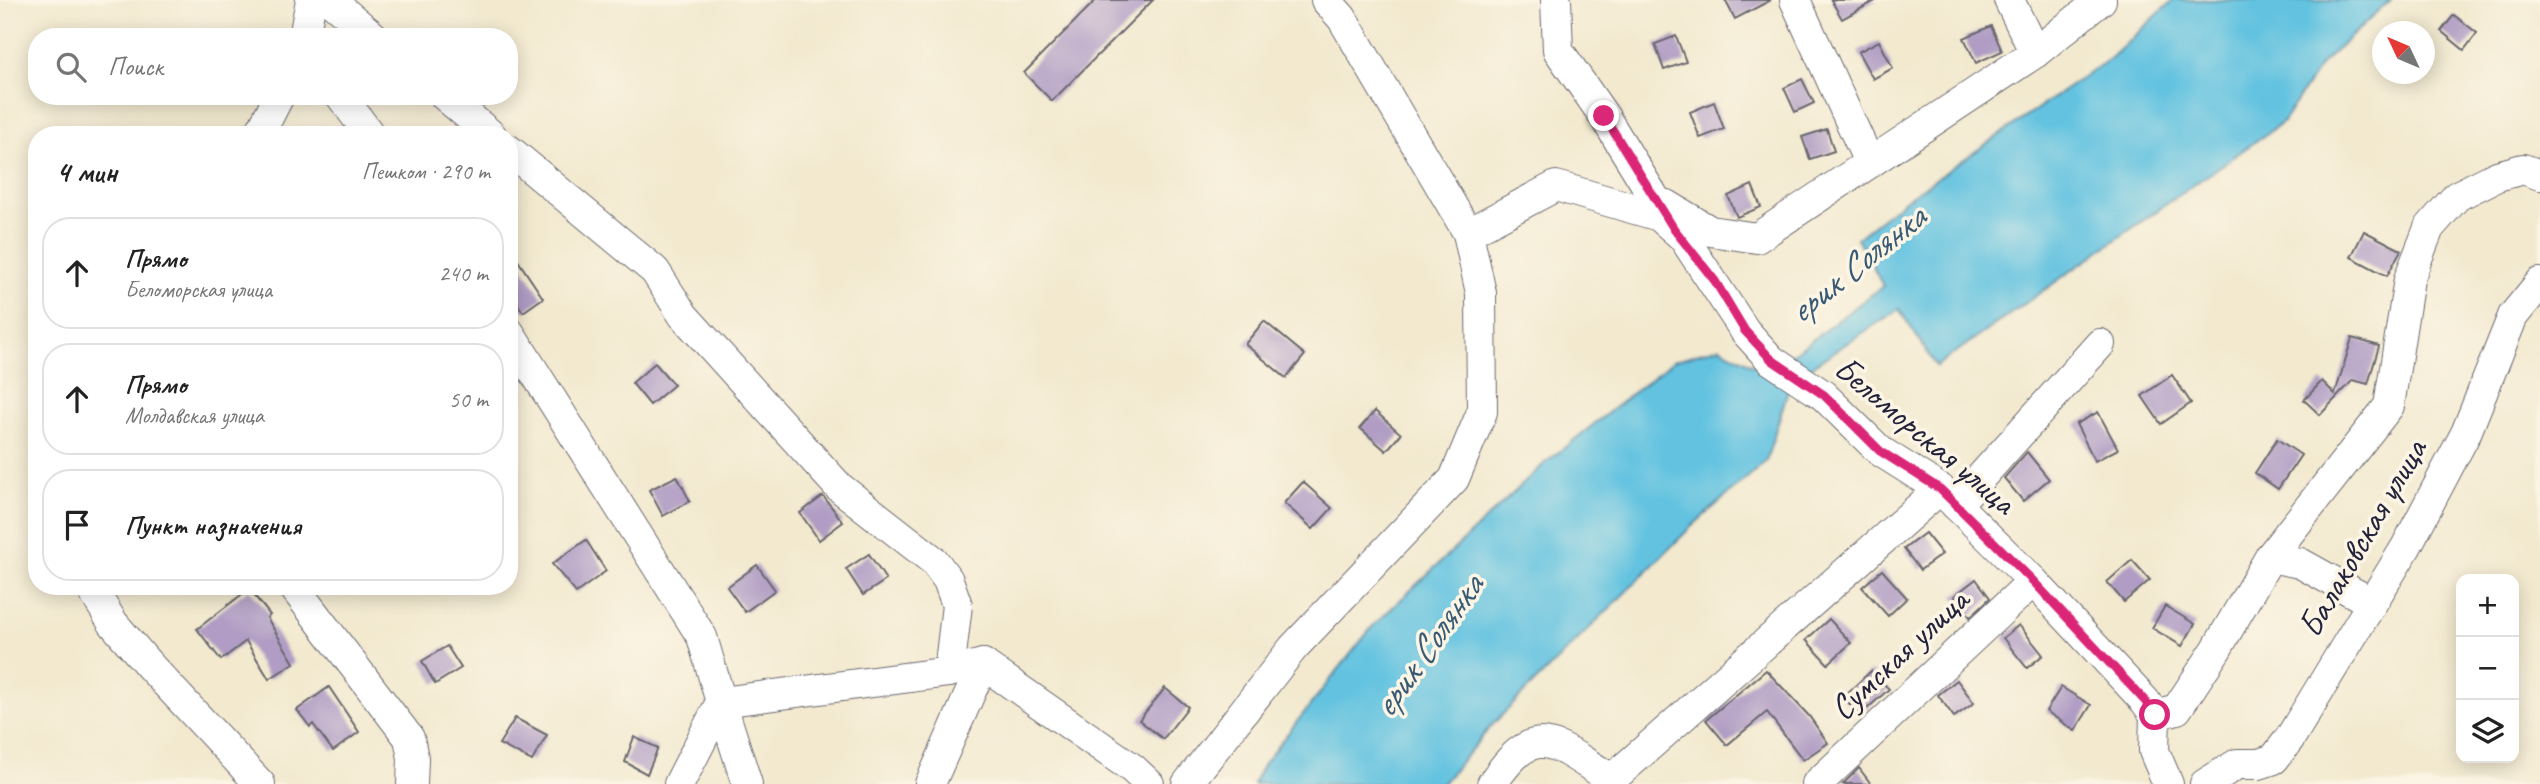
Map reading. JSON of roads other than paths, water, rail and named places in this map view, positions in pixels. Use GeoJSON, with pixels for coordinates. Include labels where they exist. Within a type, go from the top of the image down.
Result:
{"type":"FeatureCollection","features":[{"type":"Feature","properties":{"kind":"street"},"geometry":{"type":"LineString","coordinates":[[306,28],[311,0]]}},
{"type":"Feature","properties":{"kind":"street"},"geometry":{"type":"LineString","coordinates":[[330,0],[363,28]]}},
{"type":"Feature","properties":{"kind":"street"},"geometry":{"type":"LineString","coordinates":[[1187,784],[1293,648],[1454,479],[1482,412],[1481,293],[1468,233],[1342,18],[1326,0]]}},
{"type":"Feature","properties":{"kind":"street"},"geometry":{"type":"LineString","coordinates":[[1556,0],[1559,50],[1674,229]]}},
{"type":"Feature","properties":{"kind":"street"},"geometry":{"type":"LineString","coordinates":[[1796,0],[1869,162]]}},
{"type":"Feature","properties":{"kind":"street"},"geometry":{"type":"LineString","coordinates":[[2009,0],[2035,53]]}},
{"type":"Feature","properties":{"kind":"street"},"geometry":{"type":"LineString","coordinates":[[1654,198],[1710,231],[1757,238],[2035,53],[2101,0]]}},
{"type":"Feature","properties":{"kind":"street"},"geometry":{"type":"LineString","coordinates":[[264,126],[274,105]]}},
{"type":"Feature","properties":{"kind":"street"},"geometry":{"type":"LineString","coordinates":[[348,105],[363,126]]}},
{"type":"Feature","properties":{"kind":"street"},"geometry":{"type":"LineString","coordinates":[[456,105],[480,126]]}},
{"type":"Feature","properties":{"kind":"street"},"geometry":{"type":"LineString","coordinates":[[518,157],[655,271],[682,315],[839,486],[934,561],[948,580],[957,605],[949,672]]}},
{"type":"Feature","properties":{"kind":"street"},"geometry":{"type":"LineString","coordinates":[[2168,784],[2154,751],[2155,715],[2177,709],[2216,650],[2270,557],[2389,406],[2409,279],[2429,228],[2457,197],[2497,176],[2523,169],[2540,175]]}},
{"type":"Feature","properties":{"kind":"street","name":"Беломорская улица"},"geometry":{"type":"LineString","coordinates":[[1468,233],[1556,186],[1659,216],[1674,229],[1715,281],[1745,331],[1772,360],[1824,395],[1880,451],[1948,497],[2033,581],[2155,715]]}},
{"type":"Feature","properties":{"kind":"street","name":"Балаковская улица"},"geometry":{"type":"LineString","coordinates":[[2205,784],[2237,764],[2259,764],[2274,758],[2290,738],[2406,547],[2466,433],[2512,316],[2540,283]]}},
{"type":"Feature","properties":{"kind":"street"},"geometry":{"type":"LineString","coordinates":[[1492,784],[1520,748],[1535,742],[1550,743],[1617,781],[1948,497],[2100,344]]}},
{"type":"Feature","properties":{"kind":"street"},"geometry":{"type":"LineString","coordinates":[[518,346],[702,636],[747,784]]}},
{"type":"Feature","properties":{"kind":"street"},"geometry":{"type":"LineString","coordinates":[[2270,557],[2300,563],[2372,603]]}},
{"type":"Feature","properties":{"kind":"street","name":"Сумская улица"},"geometry":{"type":"LineString","coordinates":[[1817,784],[2033,581]]}},
{"type":"Feature","properties":{"kind":"street"},"geometry":{"type":"LineString","coordinates":[[96,595],[113,623],[149,665],[260,784]]}},
{"type":"Feature","properties":{"kind":"street"},"geometry":{"type":"LineString","coordinates":[[300,595],[410,738],[413,758],[412,784]]}},
{"type":"Feature","properties":{"kind":"street"},"geometry":{"type":"LineString","coordinates":[[930,784],[983,664]]}},
{"type":"Feature","properties":{"kind":"street"},"geometry":{"type":"LineString","coordinates":[[722,702],[949,672],[983,664],[1132,768],[1149,784]]}},
{"type":"Feature","properties":{"kind":"street"},"geometry":{"type":"LineString","coordinates":[[679,784],[722,702]]}},
{"type":"Feature","properties":{"kind":"water","name":"ерик Солянка"},"geometry":{"type":"Polygon","coordinates":[[[2173,0],[2391,0],[2322,63],[2283,122],[1936,366],[1899,309],[1791,380],[1766,461],[1690,528],[1492,725],[1442,784],[1253,784],[1265,762],[1373,626],[1544,464],[1673,361],[1719,347],[1768,373],[1883,286],[1857,238],[1905,200],[2111,58],[2173,0]]]}}]}
